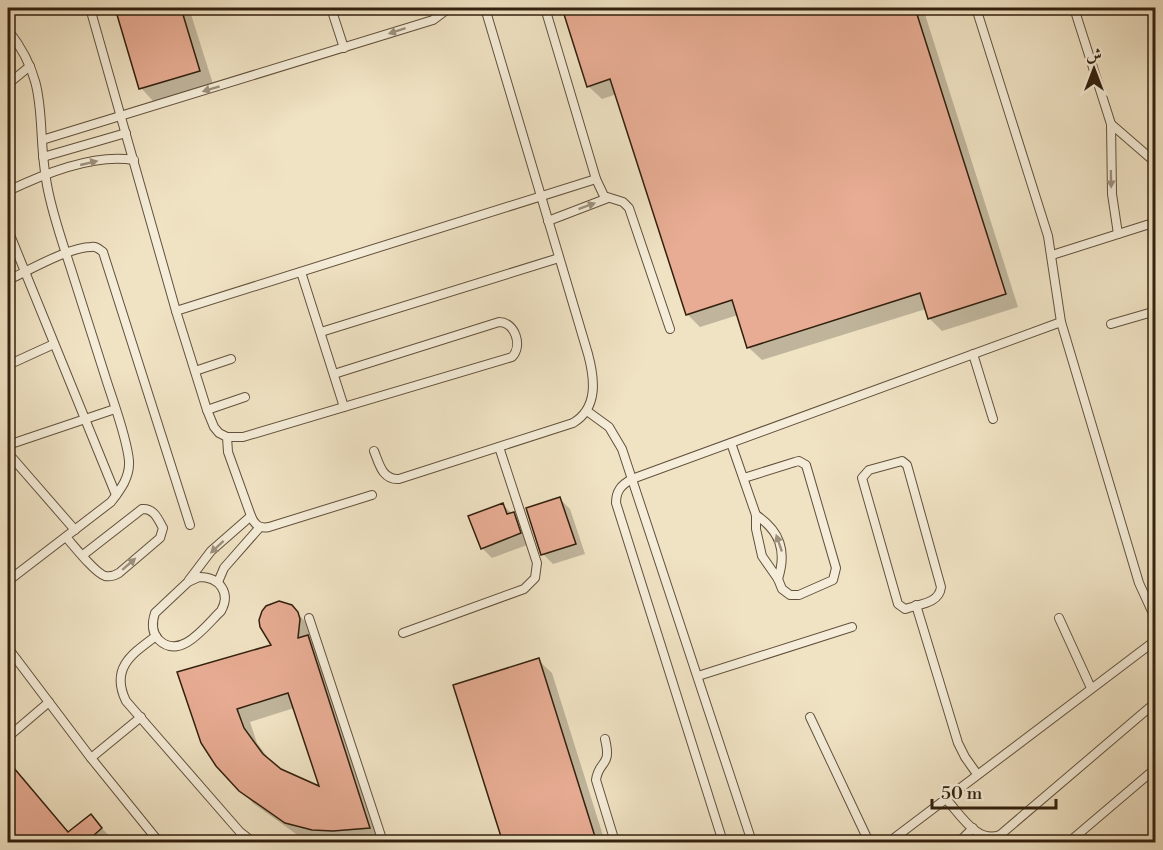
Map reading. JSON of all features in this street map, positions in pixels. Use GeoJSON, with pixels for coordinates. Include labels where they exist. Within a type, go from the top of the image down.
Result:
{"type":"FeatureCollection","features":[{"type":"Feature","properties":{"kind":"lane"},"geometry":{"type":"LineString","coordinates":[[90,8],[176,311],[207,410],[219,433],[227,437],[243,437],[512,357],[518,349],[512,327],[499,322],[334,374]]}},
{"type":"Feature","properties":{"kind":"lane"},"geometry":{"type":"LineString","coordinates":[[331,8],[344,48]]}},
{"type":"Feature","properties":{"kind":"lane"},"geometry":{"type":"LineString","coordinates":[[42,140],[433,20],[449,8]]}},
{"type":"Feature","properties":{"kind":"lane"},"geometry":{"type":"LineString","coordinates":[[374,451],[385,475],[394,479],[573,423],[587,411],[593,390],[591,365],[485,8]]}},
{"type":"Feature","properties":{"kind":"lane"},"geometry":{"type":"LineString","coordinates":[[544,8],[596,179],[602,193],[608,198],[623,202],[629,208],[670,329]]}},
{"type":"Feature","properties":{"kind":"lane"},"geometry":{"type":"LineString","coordinates":[[976,8],[1048,236],[1061,322],[1139,583],[1155,620]]}},
{"type":"Feature","properties":{"kind":"lane"},"geometry":{"type":"LineString","coordinates":[[1074,8],[1111,124],[1112,194],[1118,234]]}},
{"type":"Feature","properties":{"kind":"lane"},"geometry":{"type":"LineString","coordinates":[[8,30],[30,66],[39,92],[43,157],[49,197],[129,461],[127,475],[122,488],[116,495],[8,582]]}},
{"type":"Feature","properties":{"kind":"lane"},"geometry":{"type":"LineString","coordinates":[[8,84],[30,66]]}},
{"type":"Feature","properties":{"kind":"lane"},"geometry":{"type":"LineString","coordinates":[[1111,124],[1155,163]]}},
{"type":"Feature","properties":{"kind":"lane"},"geometry":{"type":"LineString","coordinates":[[43,157],[126,133]]}},
{"type":"Feature","properties":{"kind":"lane"},"geometry":{"type":"LineString","coordinates":[[8,190],[45,173],[112,158],[134,160]]}},
{"type":"Feature","properties":{"kind":"lane"},"geometry":{"type":"LineString","coordinates":[[176,311],[596,179]]}},
{"type":"Feature","properties":{"kind":"lane"},"geometry":{"type":"LineString","coordinates":[[548,221],[608,198]]}},
{"type":"Feature","properties":{"kind":"lane"},"geometry":{"type":"LineString","coordinates":[[1052,255],[1155,222]]}},
{"type":"Feature","properties":{"kind":"lane"},"geometry":{"type":"LineString","coordinates":[[8,230],[116,495]]}},
{"type":"Feature","properties":{"kind":"lane"},"geometry":{"type":"LineString","coordinates":[[8,280],[66,254],[94,246],[106,256],[190,525]]}},
{"type":"Feature","properties":{"kind":"lane"},"geometry":{"type":"LineString","coordinates":[[321,332],[559,258]]}},
{"type":"Feature","properties":{"kind":"lane"},"geometry":{"type":"LineString","coordinates":[[301,272],[344,407]]}},
{"type":"Feature","properties":{"kind":"lane"},"geometry":{"type":"LineString","coordinates":[[1111,324],[1155,311]]}},
{"type":"Feature","properties":{"kind":"lane"},"geometry":{"type":"LineString","coordinates":[[723,843],[616,503],[618,490],[632,479],[1061,322]]}},
{"type":"Feature","properties":{"kind":"lane"},"geometry":{"type":"LineString","coordinates":[[8,365],[54,344]]}},
{"type":"Feature","properties":{"kind":"lane"},"geometry":{"type":"LineString","coordinates":[[973,354],[993,419]]}},
{"type":"Feature","properties":{"kind":"lane"},"geometry":{"type":"LineString","coordinates":[[195,371],[231,359]]}},
{"type":"Feature","properties":{"kind":"lane"},"geometry":{"type":"LineString","coordinates":[[207,410],[245,397]]}},
{"type":"Feature","properties":{"kind":"lane"},"geometry":{"type":"LineString","coordinates":[[8,445],[115,409]]}},
{"type":"Feature","properties":{"kind":"lane"},"geometry":{"type":"LineString","coordinates":[[587,411],[604,422],[615,435],[632,479],[752,843]]}},
{"type":"Feature","properties":{"kind":"lane"},"geometry":{"type":"LineString","coordinates":[[227,437],[228,453],[251,516],[260,527],[269,527],[372,495]]}},
{"type":"Feature","properties":{"kind":"lane"},"geometry":{"type":"LineString","coordinates":[[731,443],[756,515],[756,536],[762,556],[785,592],[794,595],[830,583],[835,576],[836,568],[808,468],[803,462],[795,462],[744,478]]}},
{"type":"Feature","properties":{"kind":"lane"},"geometry":{"type":"LineString","coordinates":[[403,633],[524,589],[535,578],[537,563],[499,447]]}},
{"type":"Feature","properties":{"kind":"lane"},"geometry":{"type":"LineString","coordinates":[[8,453],[75,530]]}},
{"type":"Feature","properties":{"kind":"lane"},"geometry":{"type":"LineString","coordinates":[[902,461],[907,465],[941,587],[937,598],[916,605],[905,609],[898,604],[862,481],[865,472],[902,461]]}},
{"type":"Feature","properties":{"kind":"lane"},"geometry":{"type":"LineString","coordinates":[[66,537],[101,575],[115,575],[160,538],[163,528],[150,509],[142,509],[83,555]]}},
{"type":"Feature","properties":{"kind":"lane"},"geometry":{"type":"LineString","coordinates":[[756,515],[775,531],[780,542],[783,554],[778,579]]}},
{"type":"Feature","properties":{"kind":"lane"},"geometry":{"type":"LineString","coordinates":[[188,582],[200,577],[212,578],[218,582],[225,593],[224,606],[190,641],[178,646],[166,645],[156,636],[152,625],[155,613],[188,582],[211,551],[251,516]]}},
{"type":"Feature","properties":{"kind":"lane"},"geometry":{"type":"LineString","coordinates":[[218,582],[224,568],[260,527]]}},
{"type":"Feature","properties":{"kind":"lane"},"geometry":{"type":"LineString","coordinates":[[916,605],[958,743],[964,757],[977,774]]}},
{"type":"Feature","properties":{"kind":"lane"},"geometry":{"type":"LineString","coordinates":[[309,618],[382,842]]}},
{"type":"Feature","properties":{"kind":"lane"},"geometry":{"type":"LineString","coordinates":[[1059,618],[1091,688]]}},
{"type":"Feature","properties":{"kind":"lane"},"geometry":{"type":"LineString","coordinates":[[698,676],[852,627]]}},
{"type":"Feature","properties":{"kind":"lane"},"geometry":{"type":"LineString","coordinates":[[156,636],[131,655],[123,669],[121,677],[126,701],[240,832],[253,843]]}},
{"type":"Feature","properties":{"kind":"lane"},"geometry":{"type":"LineString","coordinates":[[889,843],[1155,640]]}},
{"type":"Feature","properties":{"kind":"lane"},"geometry":{"type":"LineString","coordinates":[[8,648],[90,758],[159,843]]}},
{"type":"Feature","properties":{"kind":"lane"},"geometry":{"type":"LineString","coordinates":[[8,737],[49,702]]}},
{"type":"Feature","properties":{"kind":"lane"},"geometry":{"type":"LineString","coordinates":[[946,799],[978,834],[984,837],[1000,835],[1155,702]]}},
{"type":"Feature","properties":{"kind":"lane"},"geometry":{"type":"LineString","coordinates":[[90,758],[141,717]]}},
{"type":"Feature","properties":{"kind":"lane"},"geometry":{"type":"LineString","coordinates":[[810,717],[869,843]]}},
{"type":"Feature","properties":{"kind":"lane"},"geometry":{"type":"LineString","coordinates":[[605,739],[608,756],[596,780],[615,843]]}},
{"type":"Feature","properties":{"kind":"lane"},"geometry":{"type":"LineString","coordinates":[[1070,843],[1155,768]]}},
{"type":"Feature","properties":{"kind":"lane"},"geometry":{"type":"LineString","coordinates":[[959,843],[973,828]]}},
{"type":"Feature","properties":{"kind":"building"},"geometry":{"type":"Polygon","coordinates":[[[115,8],[181,8],[200,71],[139,89],[115,8]]]}},
{"type":"Feature","properties":{"kind":"building"},"geometry":{"type":"Polygon","coordinates":[[[562,8],[915,8],[1006,294],[928,319],[920,293],[747,348],[732,300],[686,315],[610,79],[587,87],[562,8]]]}},
{"type":"Feature","properties":{"kind":"building"},"geometry":{"type":"Polygon","coordinates":[[[560,497],[576,544],[541,555],[526,508],[560,497]]]}},
{"type":"Feature","properties":{"kind":"building"},"geometry":{"type":"Polygon","coordinates":[[[503,503],[507,514],[514,512],[521,533],[481,549],[468,516],[503,503]]]}},
{"type":"Feature","properties":{"kind":"building"},"geometry":{"type":"Polygon","coordinates":[[[279,601],[292,605],[298,612],[300,619],[298,638],[308,635],[370,828],[312,830],[285,823],[239,791],[216,766],[201,743],[177,672],[271,645],[260,627],[259,620],[266,606],[279,601]],[[288,693],[237,709],[244,728],[263,754],[281,769],[319,786],[288,693]]]}},
{"type":"Feature","properties":{"kind":"building"},"geometry":{"type":"Polygon","coordinates":[[[539,658],[597,843],[503,843],[453,685],[539,658]]]}},
{"type":"Feature","properties":{"kind":"building"},"geometry":{"type":"Polygon","coordinates":[[[8,761],[68,832],[91,814],[102,828],[85,843],[8,843],[8,761]]]}}]}
